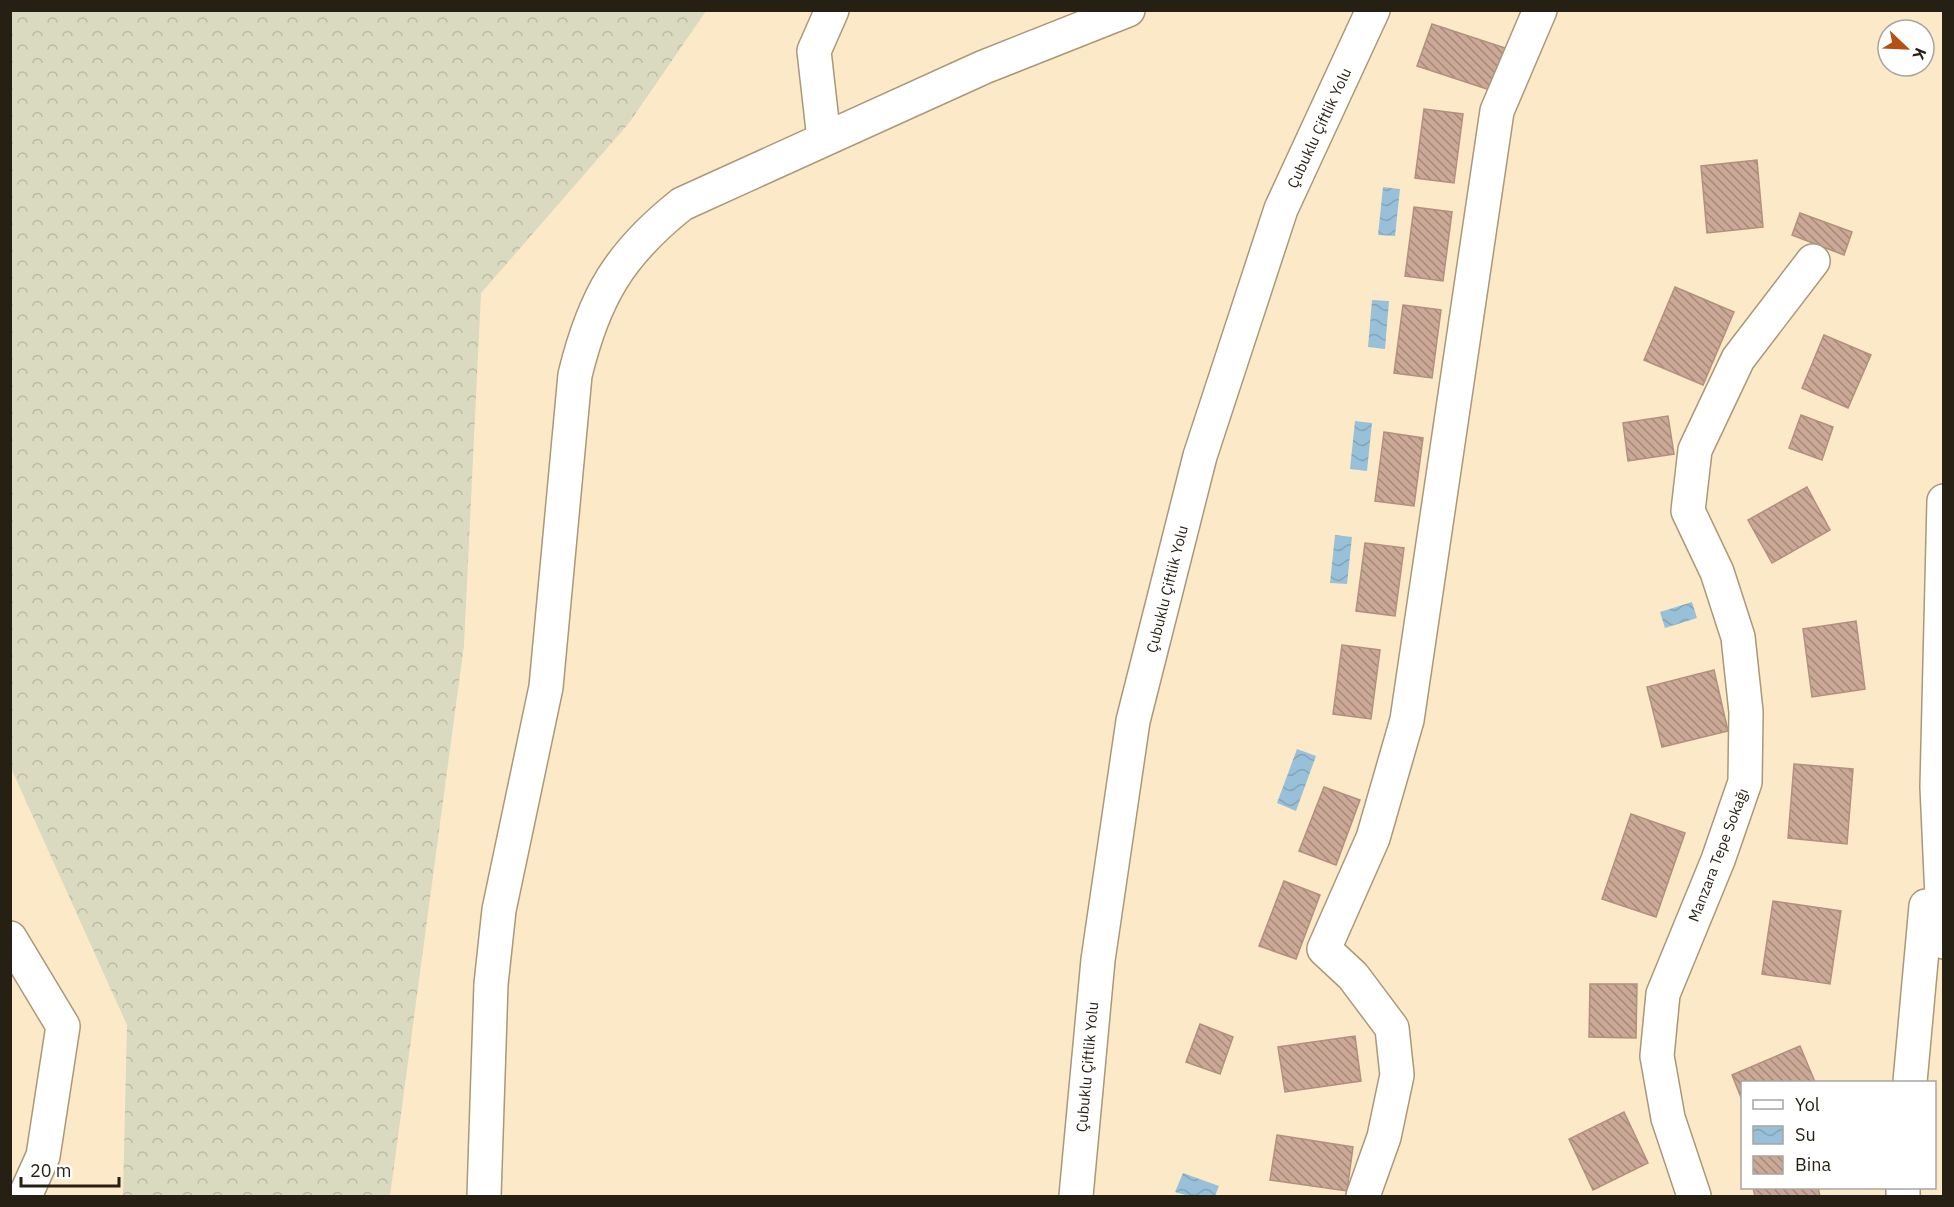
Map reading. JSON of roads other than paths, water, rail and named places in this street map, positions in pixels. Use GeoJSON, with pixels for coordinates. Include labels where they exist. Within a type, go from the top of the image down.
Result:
{"type":"FeatureCollection","features":[{"type":"Feature","properties":{"kind":"main road"},"geometry":{"type":"LineString","coordinates":[[824,139],[814,51],[832,10]]}},
{"type":"Feature","properties":{"kind":"main road"},"geometry":{"type":"LineString","coordinates":[[484,1197],[486,1062],[490,984],[499,910],[546,687],[574,375],[586,330],[606,286],[629,252],[682,204],[984,66],[1128,10]]}},
{"type":"Feature","properties":{"kind":"main road","name":"Çubuklu Çiftlik Yolu"},"geometry":{"type":"LineString","coordinates":[[1076,1197],[1098,960],[1139,698],[1200,456],[1281,209],[1373,10]]}},
{"type":"Feature","properties":{"kind":"main road"},"geometry":{"type":"LineString","coordinates":[[1363,1197],[1384,1137],[1397,1075],[1392,1028],[1353,976],[1324,949],[1373,838],[1407,720],[1453,422],[1482,199],[1497,111],[1540,10]]}},
{"type":"Feature","properties":{"kind":"main road","name":"Manzara Tepe Sokağı"},"geometry":{"type":"LineString","coordinates":[[1694,1197],[1668,1118],[1657,1056],[1663,994],[1718,860],[1745,782],[1746,712],[1738,637],[1717,572],[1688,511],[1695,450],[1738,359],[1813,261]]}},
{"type":"Feature","properties":{"kind":"main road"},"geometry":{"type":"LineString","coordinates":[[1910,1081],[1937,788],[1944,501]]}},
{"type":"Feature","properties":{"kind":"main road"},"geometry":{"type":"LineString","coordinates":[[1937,788],[1944,942]]}},
{"type":"Feature","properties":{"kind":"main road"},"geometry":{"type":"LineString","coordinates":[[10,938],[63,1026],[43,1156],[25,1197]]}},
{"type":"Feature","properties":{"kind":"water"},"geometry":{"type":"Polygon","coordinates":[[[1383,187],[1400,189],[1395,236],[1378,235],[1383,187]]]}},
{"type":"Feature","properties":{"kind":"water"},"geometry":{"type":"Polygon","coordinates":[[[1372,300],[1389,301],[1385,349],[1368,347],[1372,300]]]}},
{"type":"Feature","properties":{"kind":"water"},"geometry":{"type":"Polygon","coordinates":[[[1355,421],[1372,423],[1367,471],[1350,469],[1355,421]]]}},
{"type":"Feature","properties":{"kind":"water"},"geometry":{"type":"Polygon","coordinates":[[[1335,535],[1352,537],[1347,584],[1330,583],[1335,535]]]}},
{"type":"Feature","properties":{"kind":"water"},"geometry":{"type":"Polygon","coordinates":[[[1692,602],[1697,618],[1665,628],[1660,612],[1692,602]]]}},
{"type":"Feature","properties":{"kind":"water"},"geometry":{"type":"Polygon","coordinates":[[[1297,749],[1316,756],[1296,811],[1277,803],[1297,749]]]}},
{"type":"Feature","properties":{"kind":"water"},"geometry":{"type":"Polygon","coordinates":[[[1183,1173],[1219,1186],[1215,1196],[1189,1196],[1175,1192],[1183,1173]]]}}]}
